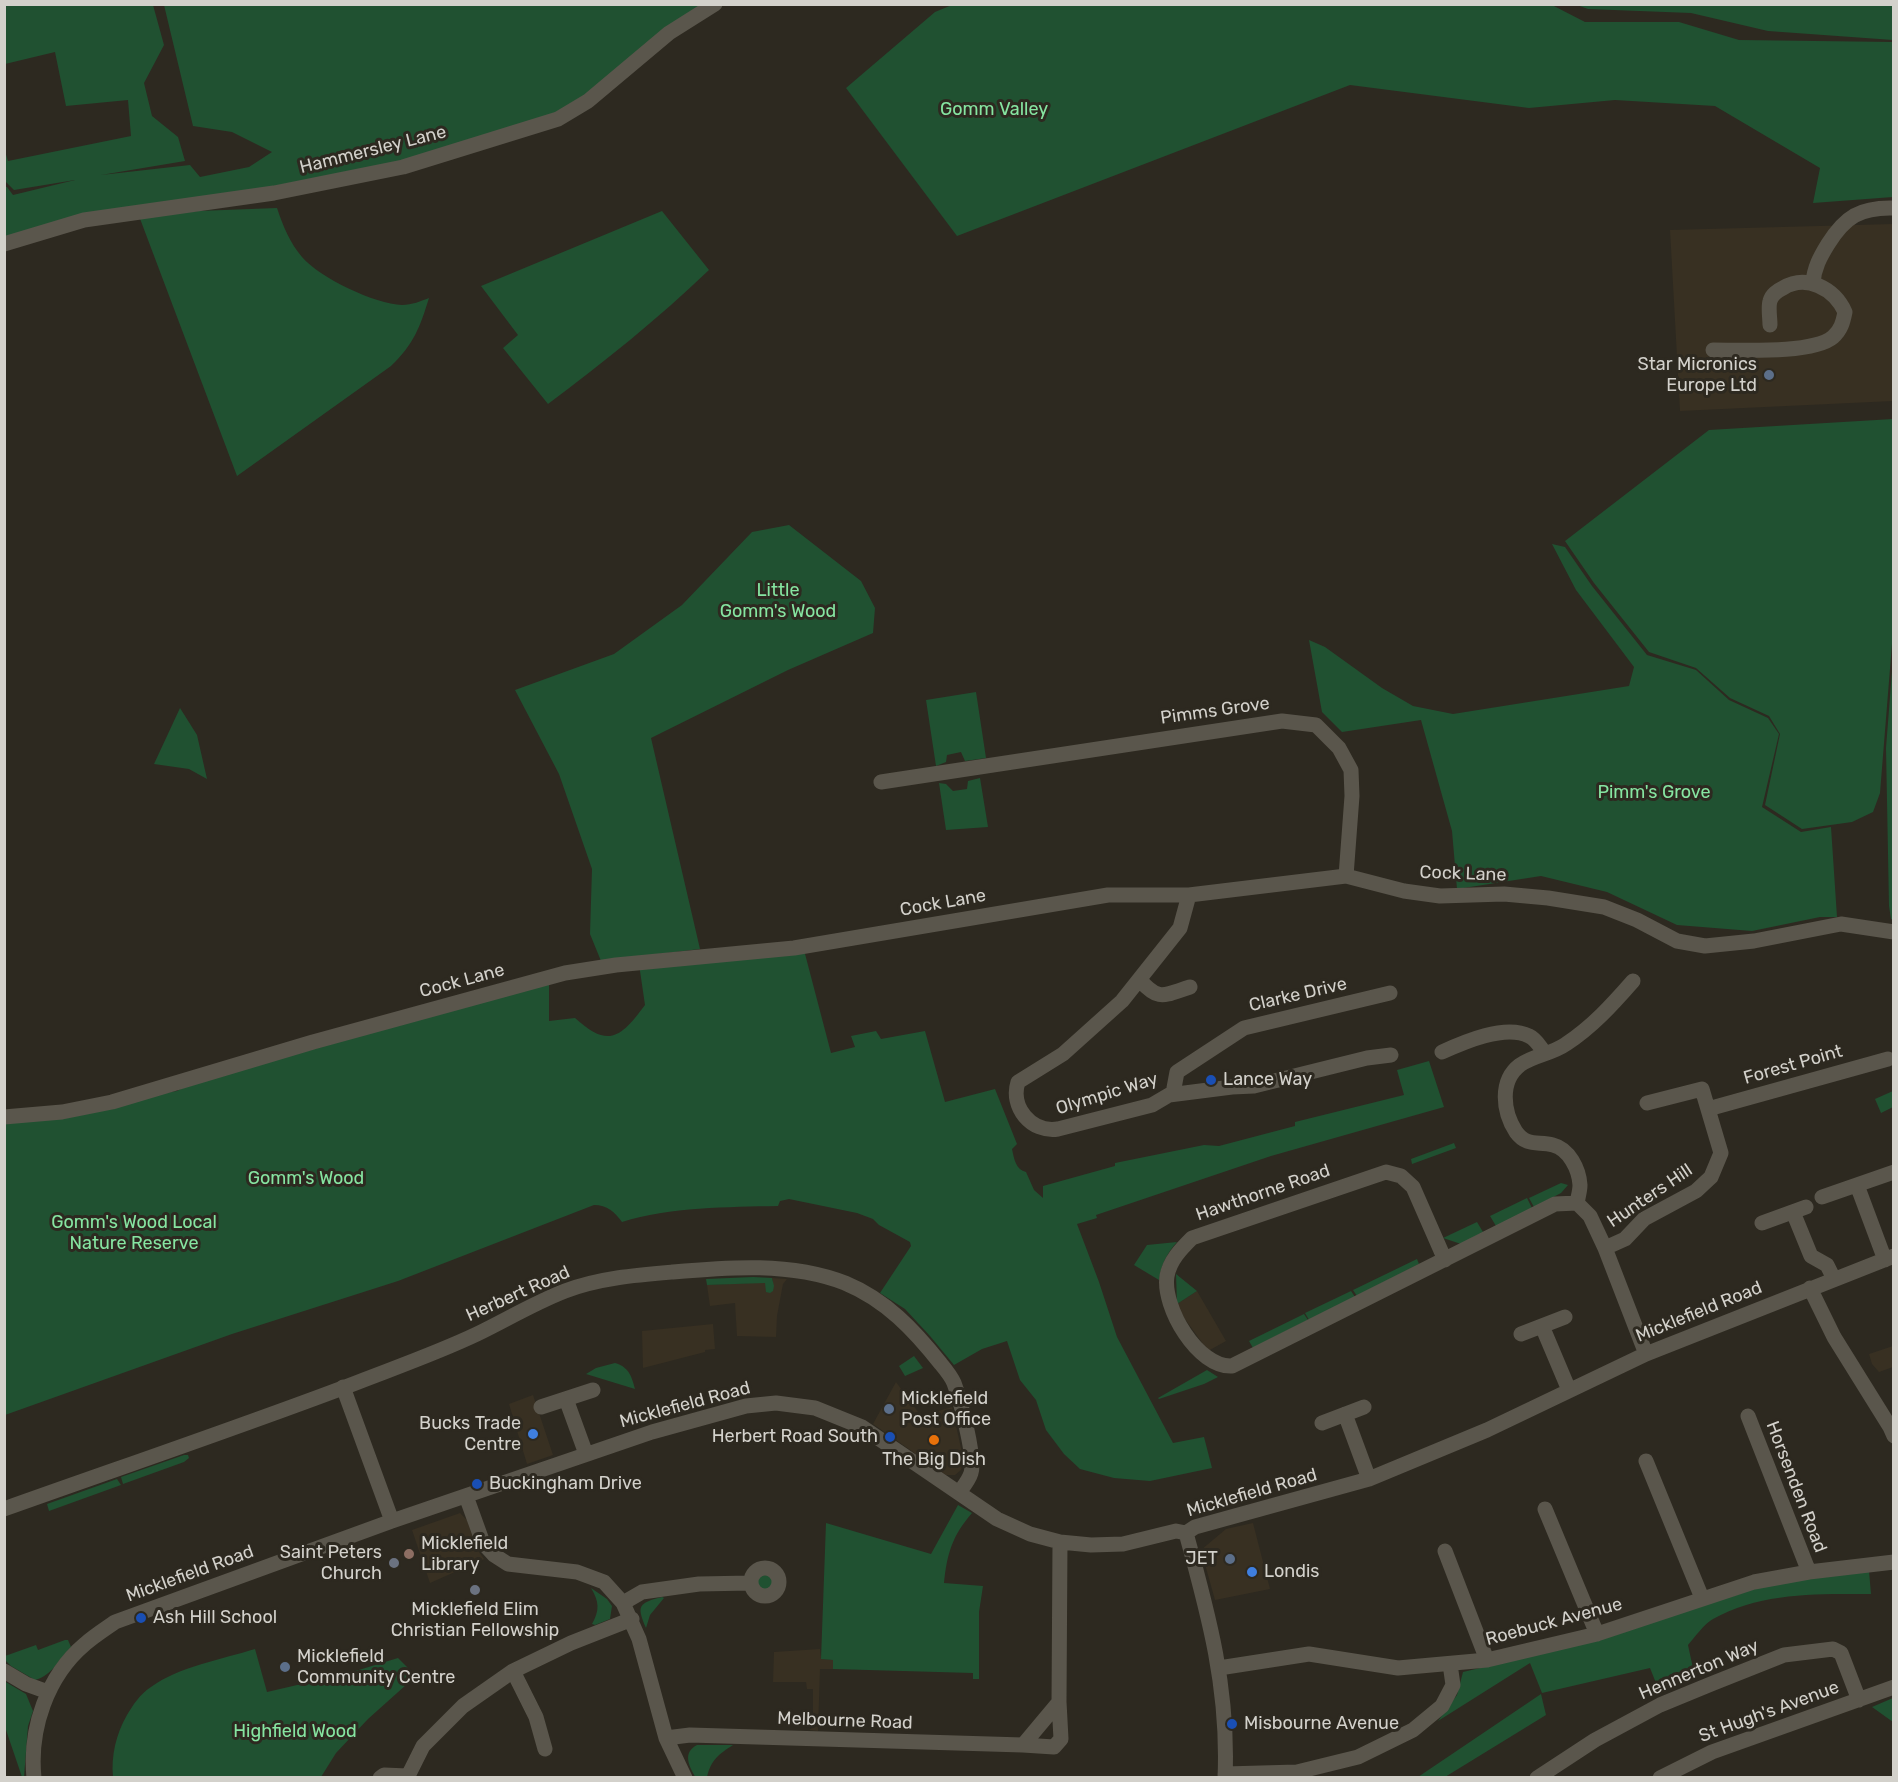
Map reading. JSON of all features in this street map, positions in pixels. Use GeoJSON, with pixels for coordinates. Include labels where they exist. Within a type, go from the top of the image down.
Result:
{"type":"FeatureCollection","features":[{"type":"Feature","properties":{"kind":"street","name":"Hammersley Lane"},"geometry":{"type":"LineString","coordinates":[[4,244],[84,220],[274,193],[403,167],[558,119],[588,101],[669,33],[715,4]]}},
{"type":"Feature","properties":{"kind":"street"},"geometry":{"type":"LineString","coordinates":[[1813,283],[1819,259],[1845,221],[1860,212],[1893,208]]}},
{"type":"Feature","properties":{"kind":"street"},"geometry":{"type":"LineString","coordinates":[[1713,350],[1809,347],[1832,339],[1840,330],[1845,312],[1830,292],[1813,283],[1793,282],[1774,293],[1769,302],[1770,324]]}},
{"type":"Feature","properties":{"kind":"street","name":"Pimms Grove"},"geometry":{"type":"LineString","coordinates":[[881,782],[1282,721],[1316,725],[1339,748],[1351,770],[1352,796],[1346,876]]}},
{"type":"Feature","properties":{"kind":"street","name":"Cock Lane"},"geometry":{"type":"LineString","coordinates":[[4,1117],[62,1112],[112,1102],[313,1042],[565,973],[615,965],[794,948],[1108,895],[1189,895],[1346,876],[1392,888],[1440,896],[1504,894],[1604,907],[1637,920],[1677,941],[1705,946],[1754,941],[1841,924],[1893,932]]}},
{"type":"Feature","properties":{"kind":"street","name":"Olympic Way"},"geometry":{"type":"LineString","coordinates":[[1189,895],[1180,928],[1122,1001],[1063,1054],[1018,1082],[1015,1094],[1017,1104],[1021,1113],[1031,1122],[1044,1129],[1054,1130],[1152,1105],[1176,1094],[1254,1086],[1367,1058],[1391,1055]]}},
{"type":"Feature","properties":{"kind":"street"},"geometry":{"type":"LineString","coordinates":[[1140,980],[1152,993],[1161,995],[1190,987]]}},
{"type":"Feature","properties":{"kind":"street"},"geometry":{"type":"LineString","coordinates":[[1632,981],[1605,1012],[1560,1048],[1520,1065],[1506,1089],[1506,1103],[1511,1120],[1523,1139],[1529,1143],[1553,1145],[1566,1152],[1574,1166],[1580,1185],[1577,1203],[1590,1216],[1605,1248],[1646,1354]]}},
{"type":"Feature","properties":{"kind":"street","name":"Clarke Drive"},"geometry":{"type":"LineString","coordinates":[[1176,1094],[1174,1082],[1177,1072],[1244,1028],[1390,993]]}},
{"type":"Feature","properties":{"kind":"street"},"geometry":{"type":"LineString","coordinates":[[1442,1052],[1466,1041],[1487,1035],[1521,1033],[1530,1036],[1545,1053]]}},
{"type":"Feature","properties":{"kind":"street","name":"Forest Point"},"geometry":{"type":"LineString","coordinates":[[1708,1109],[1888,1059]]}},
{"type":"Feature","properties":{"kind":"street","name":"Hunters Hill"},"geometry":{"type":"LineString","coordinates":[[1605,1248],[1626,1239],[1644,1219],[1696,1191],[1711,1177],[1721,1153],[1702,1089],[1647,1103]]}},
{"type":"Feature","properties":{"kind":"street","name":"Hawthorne Road"},"geometry":{"type":"LineString","coordinates":[[1445,1260],[1413,1187],[1401,1176],[1386,1172],[1192,1238],[1174,1259],[1166,1287],[1170,1306],[1194,1344],[1212,1362],[1232,1366],[1445,1260],[1555,1204],[1577,1203]]}},
{"type":"Feature","properties":{"kind":"street"},"geometry":{"type":"LineString","coordinates":[[1822,1197],[1893,1172]]}},
{"type":"Feature","properties":{"kind":"street"},"geometry":{"type":"LineString","coordinates":[[1857,1185],[1889,1258]]}},
{"type":"Feature","properties":{"kind":"street"},"geometry":{"type":"LineString","coordinates":[[1762,1223],[1800,1210],[1811,1256],[1827,1265],[1834,1279]]}},
{"type":"Feature","properties":{"kind":"street","name":"Micklefield Road"},"geometry":{"type":"LineString","coordinates":[[34,1778],[35,1729],[48,1692],[62,1670],[83,1645],[115,1622],[392,1521],[586,1454],[718,1413],[746,1406],[776,1403],[815,1408],[862,1427],[998,1519],[1030,1534],[1060,1542],[1091,1545],[1123,1544],[1176,1532],[1186,1533],[1204,1524],[1369,1479],[1486,1430],[1646,1354],[1889,1258]]}},
{"type":"Feature","properties":{"kind":"street","name":"Herbert Road"},"geometry":{"type":"LineString","coordinates":[[4,1509],[343,1387],[476,1335],[530,1306],[580,1286],[631,1275],[712,1268],[806,1273],[843,1283],[888,1308],[914,1331],[946,1370],[959,1400],[972,1462],[971,1473],[959,1493]]}},
{"type":"Feature","properties":{"kind":"street"},"geometry":{"type":"LineString","coordinates":[[1810,1288],[1834,1337],[1890,1427],[1893,1436]]}},
{"type":"Feature","properties":{"kind":"street"},"geometry":{"type":"LineString","coordinates":[[1521,1334],[1565,1317]]}},
{"type":"Feature","properties":{"kind":"street"},"geometry":{"type":"LineString","coordinates":[[1542,1326],[1569,1390]]}},
{"type":"Feature","properties":{"kind":"street"},"geometry":{"type":"LineString","coordinates":[[343,1387],[392,1521]]}},
{"type":"Feature","properties":{"kind":"street"},"geometry":{"type":"LineString","coordinates":[[541,1407],[593,1390]]}},
{"type":"Feature","properties":{"kind":"street"},"geometry":{"type":"LineString","coordinates":[[566,1400],[586,1454]]}},
{"type":"Feature","properties":{"kind":"street"},"geometry":{"type":"LineString","coordinates":[[1322,1423],[1364,1407]]}},
{"type":"Feature","properties":{"kind":"street"},"geometry":{"type":"LineString","coordinates":[[1345,1414],[1369,1479]]}},
{"type":"Feature","properties":{"kind":"street","name":"Horsenden Road"},"geometry":{"type":"LineString","coordinates":[[1748,1416],[1809,1572]]}},
{"type":"Feature","properties":{"kind":"street"},"geometry":{"type":"LineString","coordinates":[[1646,1461],[1702,1598]]}},
{"type":"Feature","properties":{"kind":"street"},"geometry":{"type":"LineString","coordinates":[[466,1496],[483,1543],[494,1555],[508,1564],[577,1572],[595,1578],[604,1582],[622,1603],[632,1618],[666,1738],[685,1778]]}},
{"type":"Feature","properties":{"kind":"street"},"geometry":{"type":"LineString","coordinates":[[1545,1509],[1597,1634]]}},
{"type":"Feature","properties":{"kind":"street"},"geometry":{"type":"LineString","coordinates":[[1186,1533],[1210,1620],[1219,1668],[1225,1714],[1225,1776],[1297,1772],[1358,1757],[1404,1735],[1442,1706],[1453,1685],[1450,1664]]}},
{"type":"Feature","properties":{"kind":"street","name":"Melbourne Road"},"geometry":{"type":"LineString","coordinates":[[666,1738],[690,1736],[1054,1747],[1061,1738],[1059,1702],[1060,1542]]}},
{"type":"Feature","properties":{"kind":"street"},"geometry":{"type":"LineString","coordinates":[[1445,1551],[1487,1660]]}},
{"type":"Feature","properties":{"kind":"street","name":"Roebuck Avenue"},"geometry":{"type":"LineString","coordinates":[[1219,1668],[1310,1654],[1398,1668],[1487,1660],[1597,1634],[1754,1582],[1809,1572],[1893,1562]]}},
{"type":"Feature","properties":{"kind":"street"},"geometry":{"type":"LineString","coordinates":[[622,1603],[642,1592],[699,1584],[750,1583]]}},
{"type":"Feature","properties":{"kind":"street"},"geometry":{"type":"LineString","coordinates":[[380,1778],[384,1774],[407,1777],[423,1746],[464,1706],[513,1671],[571,1643],[632,1618]]}},
{"type":"Feature","properties":{"kind":"street","name":"Hennerton Way"},"geometry":{"type":"LineString","coordinates":[[1537,1778],[1595,1740],[1660,1705],[1784,1655],[1833,1649],[1841,1653],[1858,1700]]}},
{"type":"Feature","properties":{"kind":"street"},"geometry":{"type":"LineString","coordinates":[[4,1671],[26,1684],[48,1692]]}},
{"type":"Feature","properties":{"kind":"street"},"geometry":{"type":"LineString","coordinates":[[513,1671],[536,1717],[545,1749]]}},
{"type":"Feature","properties":{"kind":"street","name":"St Hugh's Avenue"},"geometry":{"type":"LineString","coordinates":[[1660,1778],[1712,1752],[1893,1687]]}},
{"type":"Feature","properties":{"kind":"street"},"geometry":{"type":"LineString","coordinates":[[1023,1745],[1059,1702]]}},
{"type":"Feature","properties":{"kind":"shaded area"},"geometry":{"type":"Polygon","coordinates":[[[1893,224],[1893,401],[1680,411],[1670,230],[1893,224]]]}},
{"type":"Feature","properties":{"kind":"shaded area"},"geometry":{"type":"Polygon","coordinates":[[[772,1278],[787,1279],[783,1284],[776,1337],[737,1336],[735,1303],[710,1306],[707,1285],[773,1282],[772,1278]]]}},
{"type":"Feature","properties":{"kind":"shaded area"},"geometry":{"type":"Polygon","coordinates":[[[1197,1291],[1226,1341],[1208,1351],[1180,1312],[1177,1304],[1197,1291]]]}},
{"type":"Feature","properties":{"kind":"shaded area"},"geometry":{"type":"Polygon","coordinates":[[[713,1324],[715,1349],[643,1368],[642,1331],[713,1324]]]}},
{"type":"Feature","properties":{"kind":"shaded area"},"geometry":{"type":"Polygon","coordinates":[[[1893,1346],[1893,1367],[1879,1372],[1872,1364],[1869,1354],[1893,1346]]]}},
{"type":"Feature","properties":{"kind":"shaded area"},"geometry":{"type":"Polygon","coordinates":[[[896,1382],[921,1416],[952,1407],[964,1462],[961,1470],[955,1475],[946,1475],[873,1424],[896,1382]]]}},
{"type":"Feature","properties":{"kind":"shaded area"},"geometry":{"type":"Polygon","coordinates":[[[533,1395],[553,1455],[527,1464],[509,1404],[533,1395]]]}},
{"type":"Feature","properties":{"kind":"shaded area"},"geometry":{"type":"Polygon","coordinates":[[[460,1513],[467,1520],[477,1549],[484,1559],[430,1583],[412,1530],[460,1513]]]}},
{"type":"Feature","properties":{"kind":"shaded area"},"geometry":{"type":"Polygon","coordinates":[[[1253,1523],[1270,1589],[1215,1600],[1201,1550],[1226,1529],[1253,1523]]]}},
{"type":"Feature","properties":{"kind":"shaded area"},"geometry":{"type":"Polygon","coordinates":[[[820,1649],[821,1659],[834,1660],[833,1669],[820,1669],[818,1731],[809,1730],[813,1727],[813,1689],[807,1689],[806,1682],[773,1682],[774,1652],[820,1649]]]}},
{"type":"Feature","properties":{"kind":"green space","name":"Gomm Valley"},"geometry":{"type":"Polygon","coordinates":[[[1550,4],[1585,22],[1679,22],[1739,40],[1893,42],[1893,197],[1813,203],[1820,168],[1715,106],[1615,100],[1529,108],[1350,85],[957,236],[846,88],[935,12],[952,5],[1550,4]]]}},
{"type":"Feature","properties":{"kind":"green space"},"geometry":{"type":"Polygon","coordinates":[[[5,5],[153,5],[164,45],[144,83],[152,116],[178,137],[185,161],[101,175],[190,165],[200,177],[249,167],[272,152],[232,132],[193,126],[164,5],[703,5],[583,96],[554,114],[397,162],[5,239],[5,187],[13,195],[75,180],[14,190],[5,181],[4,148],[8,161],[131,136],[128,100],[66,106],[55,52],[5,64],[5,5]]]}},
{"type":"Feature","properties":{"kind":"green space"},"geometry":{"type":"Polygon","coordinates":[[[1577,5],[1893,5],[1893,40],[1768,31],[1691,13],[1588,9],[1577,5]]]}},
{"type":"Feature","properties":{"kind":"green space"},"geometry":{"type":"Polygon","coordinates":[[[277,208],[287,234],[298,252],[310,265],[334,281],[363,295],[391,304],[416,303],[429,298],[415,335],[391,366],[237,476],[139,216],[277,208]]]}},
{"type":"Feature","properties":{"kind":"green space"},"geometry":{"type":"Polygon","coordinates":[[[662,211],[709,270],[630,340],[548,404],[503,348],[518,335],[481,286],[662,211]]]}},
{"type":"Feature","properties":{"kind":"green space"},"geometry":{"type":"Polygon","coordinates":[[[1893,419],[1894,619],[1880,793],[1873,812],[1852,822],[1802,829],[1765,805],[1780,734],[1769,716],[1730,698],[1696,668],[1649,652],[1594,583],[1565,541],[1709,430],[1893,419]]]}},
{"type":"Feature","properties":{"kind":"green space","name":"Little Gomm's Wood"},"geometry":{"type":"Polygon","coordinates":[[[789,525],[861,581],[875,608],[873,633],[788,670],[651,738],[700,949],[601,961],[590,934],[592,869],[559,774],[515,690],[614,654],[682,605],[752,532],[789,525]]]}},
{"type":"Feature","properties":{"kind":"green space","name":"Pimm's Grove"},"geometry":{"type":"Polygon","coordinates":[[[1552,544],[1565,547],[1592,586],[1647,655],[1696,670],[1729,700],[1768,718],[1779,734],[1762,807],[1801,832],[1831,827],[1837,917],[1820,917],[1752,931],[1677,925],[1607,892],[1541,876],[1457,889],[1452,831],[1421,720],[1342,732],[1322,712],[1309,640],[1325,647],[1382,688],[1413,706],[1453,714],[1629,686],[1634,667],[1576,590],[1552,544]]]}},
{"type":"Feature","properties":{"kind":"green space"},"geometry":{"type":"Polygon","coordinates":[[[1893,658],[1894,920],[1891,919],[1889,906],[1886,748],[1893,658]]]}},
{"type":"Feature","properties":{"kind":"green space"},"geometry":{"type":"Polygon","coordinates":[[[976,692],[986,758],[965,761],[961,752],[947,755],[946,762],[936,766],[926,700],[976,692]]]}},
{"type":"Feature","properties":{"kind":"green space"},"geometry":{"type":"Polygon","coordinates":[[[180,708],[197,735],[207,779],[189,769],[154,764],[180,708]]]}},
{"type":"Feature","properties":{"kind":"green space"},"geometry":{"type":"Polygon","coordinates":[[[980,778],[988,827],[946,830],[939,783],[946,784],[953,791],[967,789],[968,781],[980,778]]]}},
{"type":"Feature","properties":{"kind":"green space","name":"Gomm's Wood"},"geometry":{"type":"Polygon","coordinates":[[[804,950],[831,1053],[855,1047],[851,1036],[876,1031],[881,1039],[925,1031],[945,1102],[995,1089],[1017,1144],[1012,1149],[1016,1164],[1026,1172],[1034,1190],[1043,1198],[1043,1186],[1115,1166],[1115,1163],[1204,1145],[1219,1146],[1295,1126],[1295,1122],[1404,1095],[1397,1070],[1429,1061],[1444,1107],[1271,1156],[1096,1215],[1097,1218],[1077,1224],[1117,1337],[1173,1443],[1204,1437],[1212,1468],[1150,1481],[1114,1478],[1080,1469],[1064,1454],[1046,1430],[1036,1400],[1020,1380],[1007,1341],[982,1349],[954,1365],[905,1309],[880,1293],[911,1246],[910,1242],[879,1225],[873,1219],[857,1213],[789,1199],[780,1201],[778,1206],[679,1211],[622,1222],[610,1210],[594,1205],[398,1281],[232,1334],[5,1415],[5,1119],[177,1091],[190,1084],[549,982],[549,1021],[575,1018],[597,1034],[614,1035],[629,1025],[645,1005],[639,964],[804,950]]]}},
{"type":"Feature","properties":{"kind":"green space"},"geometry":{"type":"Polygon","coordinates":[[[1893,1091],[1893,1107],[1881,1113],[1875,1099],[1893,1091]]]}},
{"type":"Feature","properties":{"kind":"green space"},"geometry":{"type":"Polygon","coordinates":[[[1454,1143],[1456,1148],[1412,1164],[1411,1159],[1454,1143]]]}},
{"type":"Feature","properties":{"kind":"green space"},"geometry":{"type":"Polygon","coordinates":[[[1561,1183],[1568,1185],[1561,1193],[1534,1207],[1529,1198],[1561,1183]]]}},
{"type":"Feature","properties":{"kind":"green space"},"geometry":{"type":"Polygon","coordinates":[[[1527,1198],[1532,1208],[1496,1226],[1490,1216],[1527,1198]]]}},
{"type":"Feature","properties":{"kind":"green space"},"geometry":{"type":"Polygon","coordinates":[[[1477,1222],[1483,1232],[1461,1244],[1443,1238],[1477,1222]]]}},
{"type":"Feature","properties":{"kind":"green space"},"geometry":{"type":"Polygon","coordinates":[[[1177,1242],[1165,1260],[1159,1280],[1134,1265],[1147,1245],[1177,1242]]]}},
{"type":"Feature","properties":{"kind":"green space"},"geometry":{"type":"Polygon","coordinates":[[[1417,1259],[1419,1264],[1357,1296],[1353,1290],[1417,1259]]]}},
{"type":"Feature","properties":{"kind":"green space"},"geometry":{"type":"Polygon","coordinates":[[[1176,1274],[1197,1291],[1177,1304],[1176,1274]]]}},
{"type":"Feature","properties":{"kind":"green space"},"geometry":{"type":"Polygon","coordinates":[[[772,1278],[773,1291],[766,1292],[765,1283],[707,1285],[706,1279],[772,1278]]]}},
{"type":"Feature","properties":{"kind":"green space"},"geometry":{"type":"Polygon","coordinates":[[[1351,1291],[1355,1297],[1309,1320],[1305,1313],[1351,1291]]]}},
{"type":"Feature","properties":{"kind":"green space"},"geometry":{"type":"Polygon","coordinates":[[[1304,1314],[1308,1320],[1253,1348],[1249,1341],[1304,1314]]]}},
{"type":"Feature","properties":{"kind":"green space"},"geometry":{"type":"Polygon","coordinates":[[[914,1356],[923,1368],[905,1376],[899,1366],[914,1356]]]}},
{"type":"Feature","properties":{"kind":"green space"},"geometry":{"type":"Polygon","coordinates":[[[615,1363],[627,1370],[635,1389],[586,1374],[596,1368],[615,1363]]]}},
{"type":"Feature","properties":{"kind":"green space"},"geometry":{"type":"Polygon","coordinates":[[[1207,1370],[1218,1377],[1204,1384],[1158,1398],[1207,1370]]]}},
{"type":"Feature","properties":{"kind":"green space"},"geometry":{"type":"Polygon","coordinates":[[[188,1455],[189,1458],[184,1462],[123,1484],[121,1477],[188,1455]]]}},
{"type":"Feature","properties":{"kind":"green space"},"geometry":{"type":"Polygon","coordinates":[[[117,1479],[121,1485],[49,1511],[47,1504],[117,1479]]]}},
{"type":"Feature","properties":{"kind":"green space"},"geometry":{"type":"Polygon","coordinates":[[[958,1505],[972,1513],[952,1546],[944,1583],[983,1586],[979,1612],[979,1679],[973,1679],[973,1673],[833,1669],[833,1660],[821,1659],[826,1523],[931,1554],[958,1505]]]}},
{"type":"Feature","properties":{"kind":"green space"},"geometry":{"type":"Polygon","coordinates":[[[1869,1571],[1871,1594],[1810,1595],[1770,1599],[1731,1610],[1713,1619],[1688,1645],[1694,1673],[1658,1688],[1650,1668],[1542,1693],[1530,1663],[1438,1721],[1457,1695],[1463,1672],[1531,1656],[1707,1599],[1813,1576],[1869,1571]]]}},
{"type":"Feature","properties":{"kind":"green space"},"geometry":{"type":"Polygon","coordinates":[[[761,1575],[769,1575],[775,1581],[775,1589],[769,1595],[761,1595],[755,1589],[755,1581],[761,1575]]]}},
{"type":"Feature","properties":{"kind":"green space"},"geometry":{"type":"Polygon","coordinates":[[[591,1588],[607,1599],[612,1606],[610,1619],[595,1625],[592,1624],[598,1606],[591,1588]]]}},
{"type":"Feature","properties":{"kind":"green space"},"geometry":{"type":"Polygon","coordinates":[[[664,1598],[650,1615],[646,1628],[641,1614],[642,1606],[648,1601],[664,1598]]]}},
{"type":"Feature","properties":{"kind":"green space"},"geometry":{"type":"Polygon","coordinates":[[[68,1640],[71,1647],[51,1671],[35,1680],[5,1660],[5,1656],[36,1645],[38,1650],[68,1640]]]}},
{"type":"Feature","properties":{"kind":"green space","name":"Highfield Wood"},"geometry":{"type":"Polygon","coordinates":[[[255,1649],[267,1692],[349,1673],[398,1658],[416,1676],[368,1719],[336,1753],[321,1777],[113,1777],[117,1737],[127,1715],[143,1693],[174,1674],[255,1649]]]}},
{"type":"Feature","properties":{"kind":"green space"},"geometry":{"type":"Polygon","coordinates":[[[4,1681],[26,1694],[33,1711],[28,1726],[24,1777],[22,1777],[5,1727],[4,1681]]]}},
{"type":"Feature","properties":{"kind":"green space"},"geometry":{"type":"Polygon","coordinates":[[[1541,1694],[1546,1715],[1445,1777],[1418,1777],[1541,1694]]]}},
{"type":"Feature","properties":{"kind":"green space"},"geometry":{"type":"Polygon","coordinates":[[[1893,1698],[1893,1722],[1872,1707],[1893,1698]]]}},
{"type":"Feature","properties":{"kind":"green space"},"geometry":{"type":"Polygon","coordinates":[[[697,1745],[733,1745],[716,1758],[707,1777],[696,1778],[688,1756],[692,1748],[697,1745]]]}},
{"type":"Feature","properties":{"kind":"place","name":"Star Micronics Europe Ltd"},"geometry":{"type":"Point","coordinates":[1769,375]}},
{"type":"Feature","properties":{"kind":"place","name":"Lance Way"},"geometry":{"type":"Point","coordinates":[1211,1080]}},
{"type":"Feature","properties":{"kind":"place","name":"Micklefield Post Office"},"geometry":{"type":"Point","coordinates":[889,1409]}},
{"type":"Feature","properties":{"kind":"place","name":"Bucks Trade Centre"},"geometry":{"type":"Point","coordinates":[533,1434]}},
{"type":"Feature","properties":{"kind":"place","name":"Herbert Road South"},"geometry":{"type":"Point","coordinates":[890,1437]}},
{"type":"Feature","properties":{"kind":"place","name":"The Big Dish"},"geometry":{"type":"Point","coordinates":[934,1440]}},
{"type":"Feature","properties":{"kind":"place","name":"Buckingham Drive"},"geometry":{"type":"Point","coordinates":[477,1484]}},
{"type":"Feature","properties":{"kind":"place","name":"Micklefield Library"},"geometry":{"type":"Point","coordinates":[409,1554]}},
{"type":"Feature","properties":{"kind":"place","name":"JET"},"geometry":{"type":"Point","coordinates":[1230,1559]}},
{"type":"Feature","properties":{"kind":"place","name":"Saint Peters Church"},"geometry":{"type":"Point","coordinates":[394,1563]}},
{"type":"Feature","properties":{"kind":"place","name":"Londis"},"geometry":{"type":"Point","coordinates":[1252,1572]}},
{"type":"Feature","properties":{"kind":"place","name":"Micklefield Elim Christian Fellowship"},"geometry":{"type":"Point","coordinates":[475,1590]}},
{"type":"Feature","properties":{"kind":"place","name":"Ash Hill School"},"geometry":{"type":"Point","coordinates":[141,1618]}},
{"type":"Feature","properties":{"kind":"place","name":"Micklefield Community Centre"},"geometry":{"type":"Point","coordinates":[285,1667]}},
{"type":"Feature","properties":{"kind":"place","name":"Misbourne Avenue"},"geometry":{"type":"Point","coordinates":[1232,1724]}},
{"type":"Feature","properties":{"kind":"park label","name":"Gomm's Wood Local Nature Reserve"},"geometry":{"type":"Point","coordinates":[134,1233]}}]}
